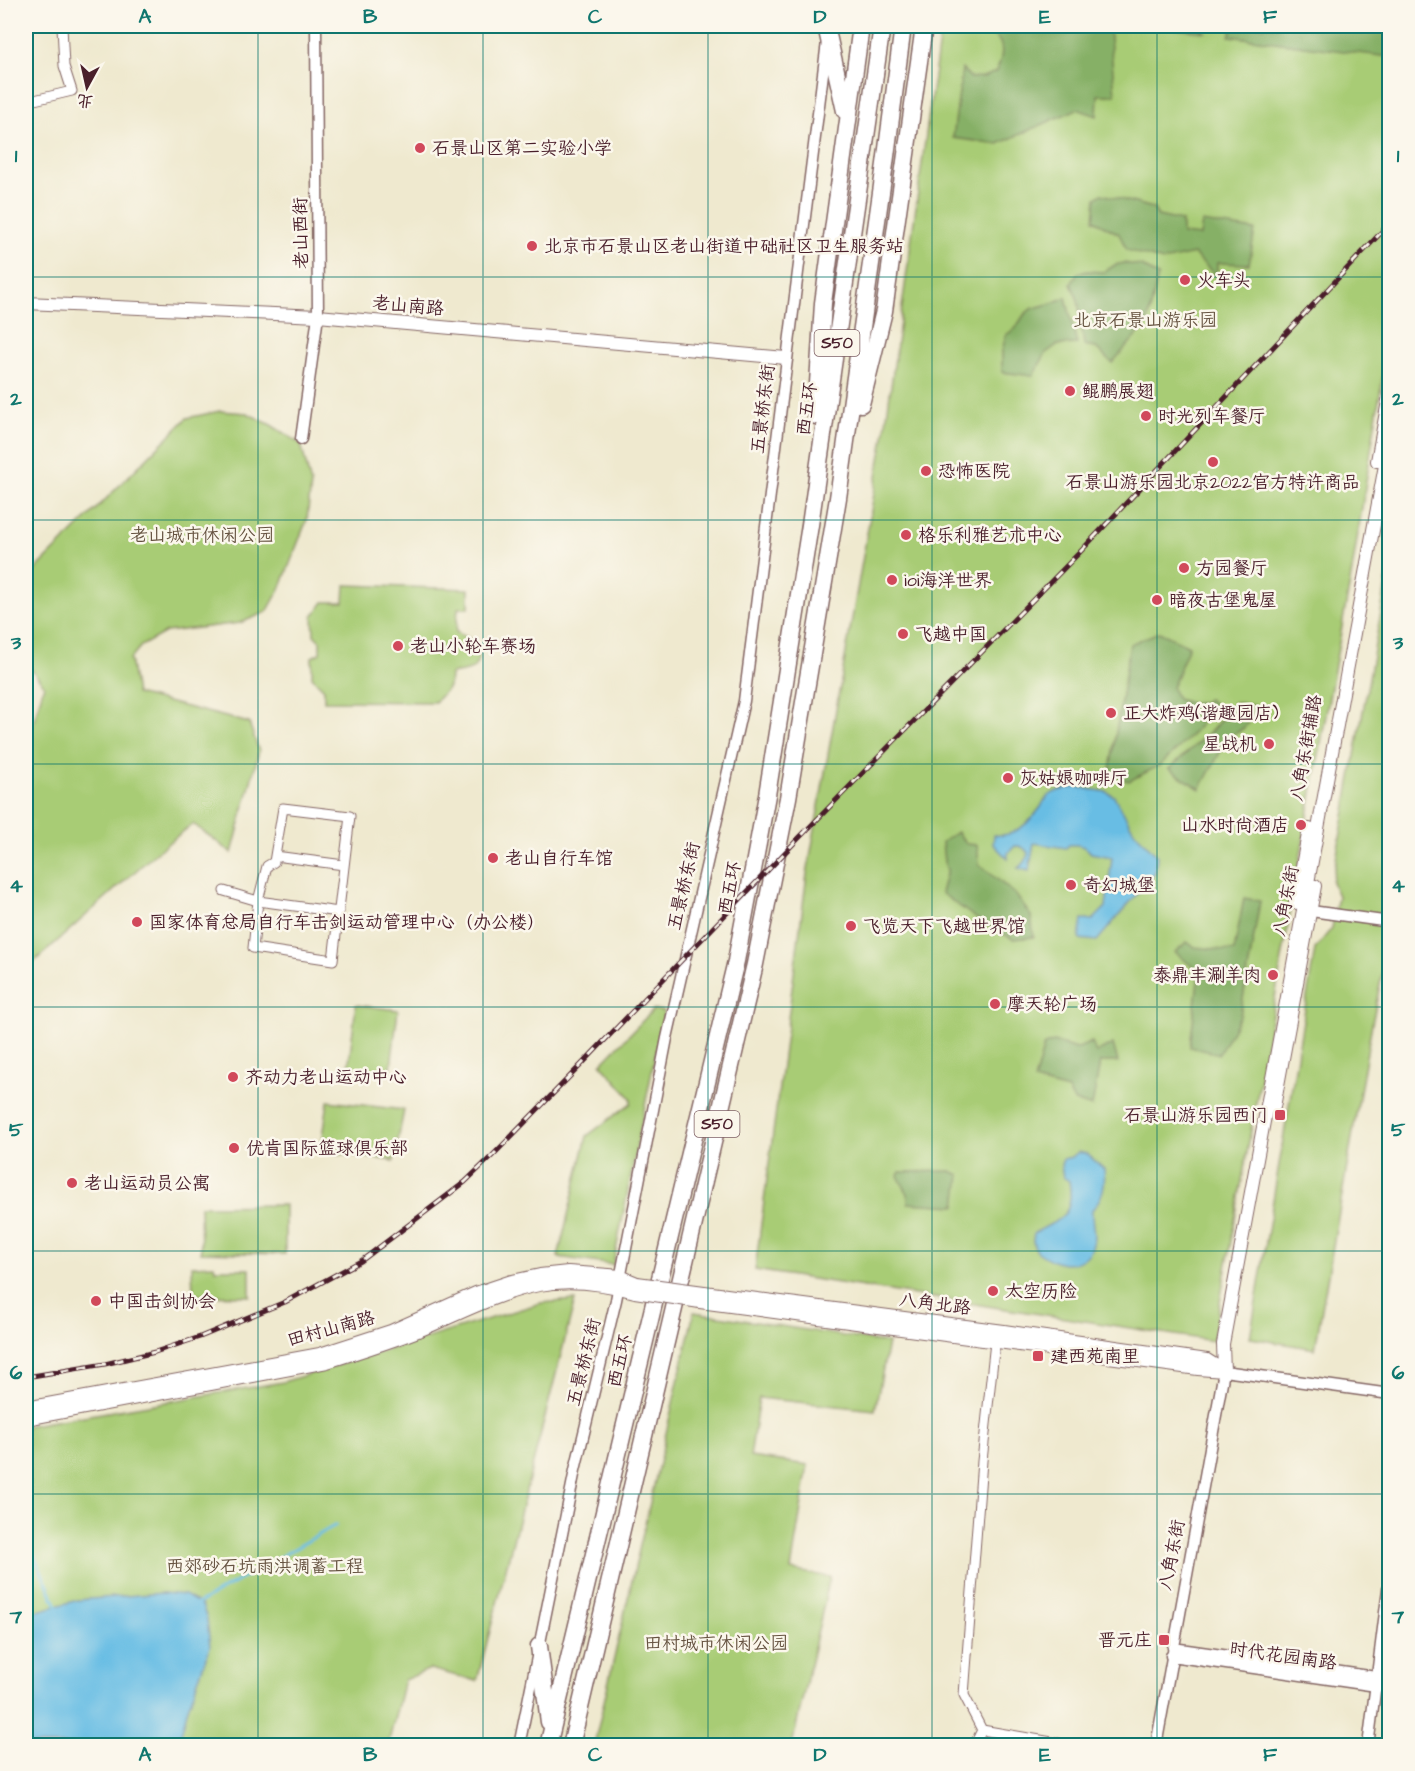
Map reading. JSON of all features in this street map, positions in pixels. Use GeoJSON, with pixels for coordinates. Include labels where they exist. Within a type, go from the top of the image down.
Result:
{"type":"FeatureCollection","features":[{"type":"Feature","properties":{"kind":"highway"},"geometry":{"type":"LineString","coordinates":[[810,525],[823,303],[861,26]]}},
{"type":"Feature","properties":{"kind":"highway","name":"西五环"},"geometry":{"type":"LineString","coordinates":[[550,1739],[736,961],[768,795],[864,161],[882,26]]}},
{"type":"Feature","properties":{"kind":"highway","name":"S50"},"geometry":{"type":"LineString","coordinates":[[570,1746],[755,964],[788,798],[838,498],[903,26]]}},
{"type":"Feature","properties":{"kind":"highway"},"geometry":{"type":"LineString","coordinates":[[838,498],[884,311],[924,26]]}},
{"type":"Feature","properties":{"kind":"highway"},"geometry":{"type":"LineString","coordinates":[[829,30],[848,123]]}},
{"type":"Feature","properties":{"kind":"highway"},"geometry":{"type":"LineString","coordinates":[[539,1646],[550,1739]]}},
{"type":"Feature","properties":{"kind":"main road","name":"老山南路"},"geometry":{"type":"LineString","coordinates":[[26,303],[318,316],[786,358]]}},
{"type":"Feature","properties":{"kind":"main road"},"geometry":{"type":"LineString","coordinates":[[1385,471],[1389,390]]}},
{"type":"Feature","properties":{"kind":"main road","name":"八角东街"},"geometry":{"type":"LineString","coordinates":[[1224,1371],[1222,1344],[1385,471],[1389,438]]}},
{"type":"Feature","properties":{"kind":"main road","name":"八角东街"},"geometry":{"type":"LineString","coordinates":[[1224,1371],[1230,1347],[1302,909]]}},
{"type":"Feature","properties":{"kind":"main road","name":"田村山南路"},"geometry":{"type":"LineString","coordinates":[[26,1408],[320,1354],[391,1330],[476,1293],[540,1275],[568,1272],[619,1282],[636,1288]]}},
{"type":"Feature","properties":{"kind":"main road","name":"田村山南路"},"geometry":{"type":"LineString","coordinates":[[26,1419],[327,1362],[421,1330],[505,1294],[540,1285],[567,1282],[619,1282]]}},
{"type":"Feature","properties":{"kind":"main road","name":"八角北路"},"geometry":{"type":"LineString","coordinates":[[636,1288],[995,1342],[1224,1371]]}},
{"type":"Feature","properties":{"kind":"main road","name":"八角北路"},"geometry":{"type":"LineString","coordinates":[[702,1297],[1004,1331],[1207,1360],[1224,1371]]}},
{"type":"Feature","properties":{"kind":"street"},"geometry":{"type":"LineString","coordinates":[[26,102],[72,91],[64,66],[62,26]]}},
{"type":"Feature","properties":{"kind":"street","name":"老山西街"},"geometry":{"type":"LineString","coordinates":[[301,439],[318,316],[316,26]]}},
{"type":"Feature","properties":{"kind":"street","name":"五景桥东街"},"geometry":{"type":"LineString","coordinates":[[519,1746],[575,1470],[619,1282],[667,1038],[744,700],[829,30]]}},
{"type":"Feature","properties":{"kind":"street"},"geometry":{"type":"LineString","coordinates":[[284,808],[350,816],[344,865],[333,960],[253,948],[258,901],[267,866],[274,862],[284,808]]}},
{"type":"Feature","properties":{"kind":"street"},"geometry":{"type":"LineString","coordinates":[[275,856],[344,865]]}},
{"type":"Feature","properties":{"kind":"street"},"geometry":{"type":"LineString","coordinates":[[224,891],[258,901],[339,912]]}},
{"type":"Feature","properties":{"kind":"street"},"geometry":{"type":"LineString","coordinates":[[1302,909],[1389,922]]}},
{"type":"Feature","properties":{"kind":"street"},"geometry":{"type":"LineString","coordinates":[[982,1730],[964,1695],[982,1461],[995,1342]]}},
{"type":"Feature","properties":{"kind":"street","name":"八角北路"},"geometry":{"type":"LineString","coordinates":[[1224,1371],[1389,1394]]}},
{"type":"Feature","properties":{"kind":"street","name":"八角东街"},"geometry":{"type":"LineString","coordinates":[[1156,1746],[1224,1371]]}},
{"type":"Feature","properties":{"kind":"street"},"geometry":{"type":"LineString","coordinates":[[1368,1746],[1389,1573]]}},
{"type":"Feature","properties":{"kind":"street","name":"时代花园南路"},"geometry":{"type":"LineString","coordinates":[[1172,1652],[1376,1682],[1389,1688]]}},
{"type":"Feature","properties":{"kind":"street","name":"时代花园南路"},"geometry":{"type":"LineString","coordinates":[[1376,1682],[1389,1679]]}},
{"type":"Feature","properties":{"kind":"street"},"geometry":{"type":"LineString","coordinates":[[974,1746],[982,1730]]}},
{"type":"Feature","properties":{"kind":"street"},"geometry":{"type":"LineString","coordinates":[[982,1730],[1075,1746]]}},
{"type":"Feature","properties":{"kind":"green space","name":"北京石景山游乐园"},"geometry":{"type":"Polygon","coordinates":[[[941,26],[1389,26],[1389,336],[1352,571],[1213,1341],[755,1270],[807,874],[884,437],[941,26]]]}},
{"type":"Feature","properties":{"kind":"green space"},"geometry":{"type":"Polygon","coordinates":[[[971,26],[1109,26],[1115,95],[1098,95],[1097,116],[1077,109],[998,144],[953,138],[962,69],[971,78],[983,77],[996,72],[1002,54],[999,41],[995,36],[970,30],[971,26]]]}},
{"type":"Feature","properties":{"kind":"green space"},"geometry":{"type":"Polygon","coordinates":[[[1154,26],[1198,26],[1205,32],[1154,26]]]}},
{"type":"Feature","properties":{"kind":"green space"},"geometry":{"type":"Polygon","coordinates":[[[1234,26],[1389,26],[1389,57],[1229,36],[1234,26]]]}},
{"type":"Feature","properties":{"kind":"green space"},"geometry":{"type":"Polygon","coordinates":[[[1102,194],[1153,208],[1158,216],[1182,221],[1182,234],[1200,236],[1202,222],[1255,230],[1249,264],[1217,263],[1217,277],[1194,254],[1163,261],[1127,250],[1119,234],[1094,220],[1096,198],[1102,194]]]}},
{"type":"Feature","properties":{"kind":"green space"},"geometry":{"type":"Polygon","coordinates":[[[1124,263],[1142,266],[1158,276],[1147,324],[1112,363],[1095,347],[1084,345],[1078,300],[1071,284],[1078,273],[1104,272],[1115,265],[1124,263]]]}},
{"type":"Feature","properties":{"kind":"green space"},"geometry":{"type":"Polygon","coordinates":[[[1066,297],[1077,344],[1057,345],[1046,353],[1033,376],[1002,372],[1002,351],[1006,335],[1015,329],[1031,309],[1066,297]]]}},
{"type":"Feature","properties":{"kind":"green space","name":"老山城市休闲公园"},"geometry":{"type":"Polygon","coordinates":[[[220,411],[247,413],[301,444],[311,484],[307,519],[281,587],[267,612],[240,623],[166,632],[141,646],[130,659],[136,694],[249,723],[259,751],[232,853],[193,824],[158,851],[26,969],[26,746],[44,685],[26,663],[26,579],[187,418],[220,411]]]}},
{"type":"Feature","properties":{"kind":"green space"},"geometry":{"type":"Polygon","coordinates":[[[1388,573],[1389,939],[1315,1349],[1250,1338],[1315,949],[1332,928],[1338,896],[1332,882],[1388,573]]]}},
{"type":"Feature","properties":{"kind":"green space","name":"老山小轮车赛场"},"geometry":{"type":"Polygon","coordinates":[[[345,585],[469,589],[469,608],[458,608],[456,632],[474,641],[480,651],[477,663],[471,670],[450,674],[449,687],[435,702],[324,701],[324,689],[312,677],[312,657],[320,653],[320,641],[314,635],[313,616],[324,602],[344,602],[345,585]]]}},
{"type":"Feature","properties":{"kind":"green space"},"geometry":{"type":"Polygon","coordinates":[[[1159,632],[1189,646],[1172,688],[1177,699],[1197,703],[1208,699],[1216,705],[1189,738],[1159,766],[1129,781],[1109,776],[1130,644],[1159,632]]]}},
{"type":"Feature","properties":{"kind":"green space"},"geometry":{"type":"Polygon","coordinates":[[[1235,702],[1256,706],[1247,725],[1229,736],[1200,789],[1169,769],[1213,729],[1235,702]]]}},
{"type":"Feature","properties":{"kind":"green space"},"geometry":{"type":"Polygon","coordinates":[[[957,832],[967,844],[977,845],[979,864],[1015,894],[1031,916],[1034,937],[1013,939],[983,923],[941,893],[947,870],[942,842],[957,832]]]}},
{"type":"Feature","properties":{"kind":"green space"},"geometry":{"type":"Polygon","coordinates":[[[1244,898],[1260,901],[1240,1016],[1219,1054],[1190,1047],[1199,972],[1175,952],[1187,942],[1194,947],[1234,951],[1244,898]]]}},
{"type":"Feature","properties":{"kind":"green space"},"geometry":{"type":"Polygon","coordinates":[[[356,1005],[398,1010],[390,1075],[348,1070],[356,1005]]]}},
{"type":"Feature","properties":{"kind":"green space"},"geometry":{"type":"Polygon","coordinates":[[[653,1010],[664,1011],[613,1265],[558,1257],[587,1136],[631,1103],[631,1098],[601,1064],[653,1010]]]}},
{"type":"Feature","properties":{"kind":"green space"},"geometry":{"type":"Polygon","coordinates":[[[1054,1042],[1076,1049],[1092,1042],[1096,1053],[1113,1044],[1118,1062],[1100,1062],[1092,1107],[1074,1101],[1068,1090],[1034,1081],[1044,1045],[1054,1042]]]}},
{"type":"Feature","properties":{"kind":"green space"},"geometry":{"type":"Polygon","coordinates":[[[328,1101],[404,1110],[394,1161],[321,1151],[328,1101]]]}},
{"type":"Feature","properties":{"kind":"green space"},"geometry":{"type":"Polygon","coordinates":[[[951,1171],[960,1175],[956,1206],[908,1203],[908,1194],[898,1176],[900,1172],[951,1171]]]}},
{"type":"Feature","properties":{"kind":"green space"},"geometry":{"type":"Polygon","coordinates":[[[285,1205],[285,1254],[201,1252],[200,1206],[285,1205]]]}},
{"type":"Feature","properties":{"kind":"green space"},"geometry":{"type":"Polygon","coordinates":[[[214,1265],[215,1269],[250,1269],[250,1296],[193,1295],[192,1266],[214,1265]]]}},
{"type":"Feature","properties":{"kind":"green space","name":"西郊砂石坑雨洪调蓄工程"},"geometry":{"type":"Polygon","coordinates":[[[575,1300],[477,1681],[430,1669],[404,1680],[388,1745],[26,1745],[26,1426],[283,1382],[541,1303],[575,1300]]]}},
{"type":"Feature","properties":{"kind":"green space","name":"田村城市休闲公园"},"geometry":{"type":"Polygon","coordinates":[[[694,1312],[888,1343],[875,1410],[759,1398],[750,1457],[808,1465],[791,1570],[830,1577],[792,1745],[594,1745],[694,1312]]]}},
{"type":"Feature","properties":{"kind":"water"},"geometry":{"type":"Polygon","coordinates":[[[1076,787],[1107,792],[1114,796],[1134,831],[1157,856],[1155,873],[1097,941],[1079,939],[1082,919],[1093,920],[1106,907],[1112,857],[1091,853],[1079,845],[1069,845],[1066,848],[1034,843],[1029,871],[1018,868],[1027,858],[1028,853],[1024,848],[1015,846],[1008,853],[1008,859],[993,844],[994,835],[1008,834],[1021,828],[1049,796],[1060,790],[1076,787]]]}},
{"type":"Feature","properties":{"kind":"water"},"geometry":{"type":"Polygon","coordinates":[[[1078,1152],[1087,1154],[1104,1169],[1105,1180],[1101,1196],[1092,1210],[1094,1236],[1091,1250],[1077,1262],[1064,1264],[1052,1261],[1035,1250],[1034,1233],[1052,1224],[1068,1209],[1069,1181],[1063,1177],[1061,1165],[1063,1159],[1072,1157],[1078,1152]]]}},
{"type":"Feature","properties":{"kind":"water"},"geometry":{"type":"Polygon","coordinates":[[[163,1593],[185,1595],[202,1605],[207,1619],[210,1647],[187,1711],[178,1745],[26,1745],[26,1614],[78,1600],[163,1593]]]}},
{"type":"Feature","properties":{"kind":"waterway"},"geometry":{"type":"LineString","coordinates":[[197,1604],[336,1525]]}},
{"type":"Feature","properties":{"kind":"waterway"},"geometry":{"type":"LineString","coordinates":[[26,1539],[58,1608]]}},
{"type":"Feature","properties":{"kind":"railway"},"geometry":{"type":"LineString","coordinates":[[26,1377],[105,1364],[155,1352],[200,1337],[285,1302],[361,1261],[465,1182],[1080,552],[1390,223]]}},
{"type":"Feature","properties":{"kind":"place","name":"石景山区第二实验小学"},"geometry":{"type":"Point","coordinates":[420,148]}},
{"type":"Feature","properties":{"kind":"place","name":"北京市石景山区老山街道中础社区卫生服务站"},"geometry":{"type":"Point","coordinates":[532,246]}},
{"type":"Feature","properties":{"kind":"place","name":"火车头"},"geometry":{"type":"Point","coordinates":[1185,280]}},
{"type":"Feature","properties":{"kind":"place","name":"鲲鹏展翅"},"geometry":{"type":"Point","coordinates":[1070,391]}},
{"type":"Feature","properties":{"kind":"place","name":"时光列车餐厅"},"geometry":{"type":"Point","coordinates":[1146,416]}},
{"type":"Feature","properties":{"kind":"place","name":"石景山游乐园北京2022官方特许商品"},"geometry":{"type":"Point","coordinates":[1213,462]}},
{"type":"Feature","properties":{"kind":"place","name":"恐怖医院"},"geometry":{"type":"Point","coordinates":[926,471]}},
{"type":"Feature","properties":{"kind":"place","name":"格乐利雅艺术中心"},"geometry":{"type":"Point","coordinates":[906,535]}},
{"type":"Feature","properties":{"kind":"place","name":"方园餐厅"},"geometry":{"type":"Point","coordinates":[1184,568]}},
{"type":"Feature","properties":{"kind":"place","name":"ioi海洋世界"},"geometry":{"type":"Point","coordinates":[892,580]}},
{"type":"Feature","properties":{"kind":"place","name":"暗夜古堡鬼屋"},"geometry":{"type":"Point","coordinates":[1157,600]}},
{"type":"Feature","properties":{"kind":"place","name":"飞越中国"},"geometry":{"type":"Point","coordinates":[903,634]}},
{"type":"Feature","properties":{"kind":"place","name":"老山小轮车赛场"},"geometry":{"type":"Point","coordinates":[398,646]}},
{"type":"Feature","properties":{"kind":"place","name":"正大炸鸡(谐趣园店)"},"geometry":{"type":"Point","coordinates":[1111,713]}},
{"type":"Feature","properties":{"kind":"place","name":"星战机"},"geometry":{"type":"Point","coordinates":[1269,744]}},
{"type":"Feature","properties":{"kind":"place","name":"灰姑娘咖啡厅"},"geometry":{"type":"Point","coordinates":[1008,778]}},
{"type":"Feature","properties":{"kind":"place","name":"山水时尚酒店"},"geometry":{"type":"Point","coordinates":[1301,825]}},
{"type":"Feature","properties":{"kind":"place","name":"老山自行车馆"},"geometry":{"type":"Point","coordinates":[493,858]}},
{"type":"Feature","properties":{"kind":"place","name":"奇幻城堡"},"geometry":{"type":"Point","coordinates":[1071,885]}},
{"type":"Feature","properties":{"kind":"place","name":"国家体育总局自行车击剑运动管理中心（办公楼）"},"geometry":{"type":"Point","coordinates":[137,922]}},
{"type":"Feature","properties":{"kind":"place","name":"飞览天下飞越世界馆"},"geometry":{"type":"Point","coordinates":[851,926]}},
{"type":"Feature","properties":{"kind":"place","name":"泰鼎丰涮羊肉"},"geometry":{"type":"Point","coordinates":[1273,975]}},
{"type":"Feature","properties":{"kind":"place","name":"摩天轮广场"},"geometry":{"type":"Point","coordinates":[995,1004]}},
{"type":"Feature","properties":{"kind":"place","name":"齐动力老山运动中心"},"geometry":{"type":"Point","coordinates":[233,1077]}},
{"type":"Feature","properties":{"kind":"place","name":"石景山游乐园西门"},"geometry":{"type":"Point","coordinates":[1280,1115]}},
{"type":"Feature","properties":{"kind":"place","name":"优肯国际篮球俱乐部"},"geometry":{"type":"Point","coordinates":[234,1148]}},
{"type":"Feature","properties":{"kind":"place","name":"老山运动员公寓"},"geometry":{"type":"Point","coordinates":[72,1183]}},
{"type":"Feature","properties":{"kind":"place","name":"太空历险"},"geometry":{"type":"Point","coordinates":[993,1291]}},
{"type":"Feature","properties":{"kind":"place","name":"中国击剑协会"},"geometry":{"type":"Point","coordinates":[96,1301]}},
{"type":"Feature","properties":{"kind":"place","name":"建西苑南里"},"geometry":{"type":"Point","coordinates":[1038,1356]}},
{"type":"Feature","properties":{"kind":"place","name":"晋元庄"},"geometry":{"type":"Point","coordinates":[1164,1640]}}]}
